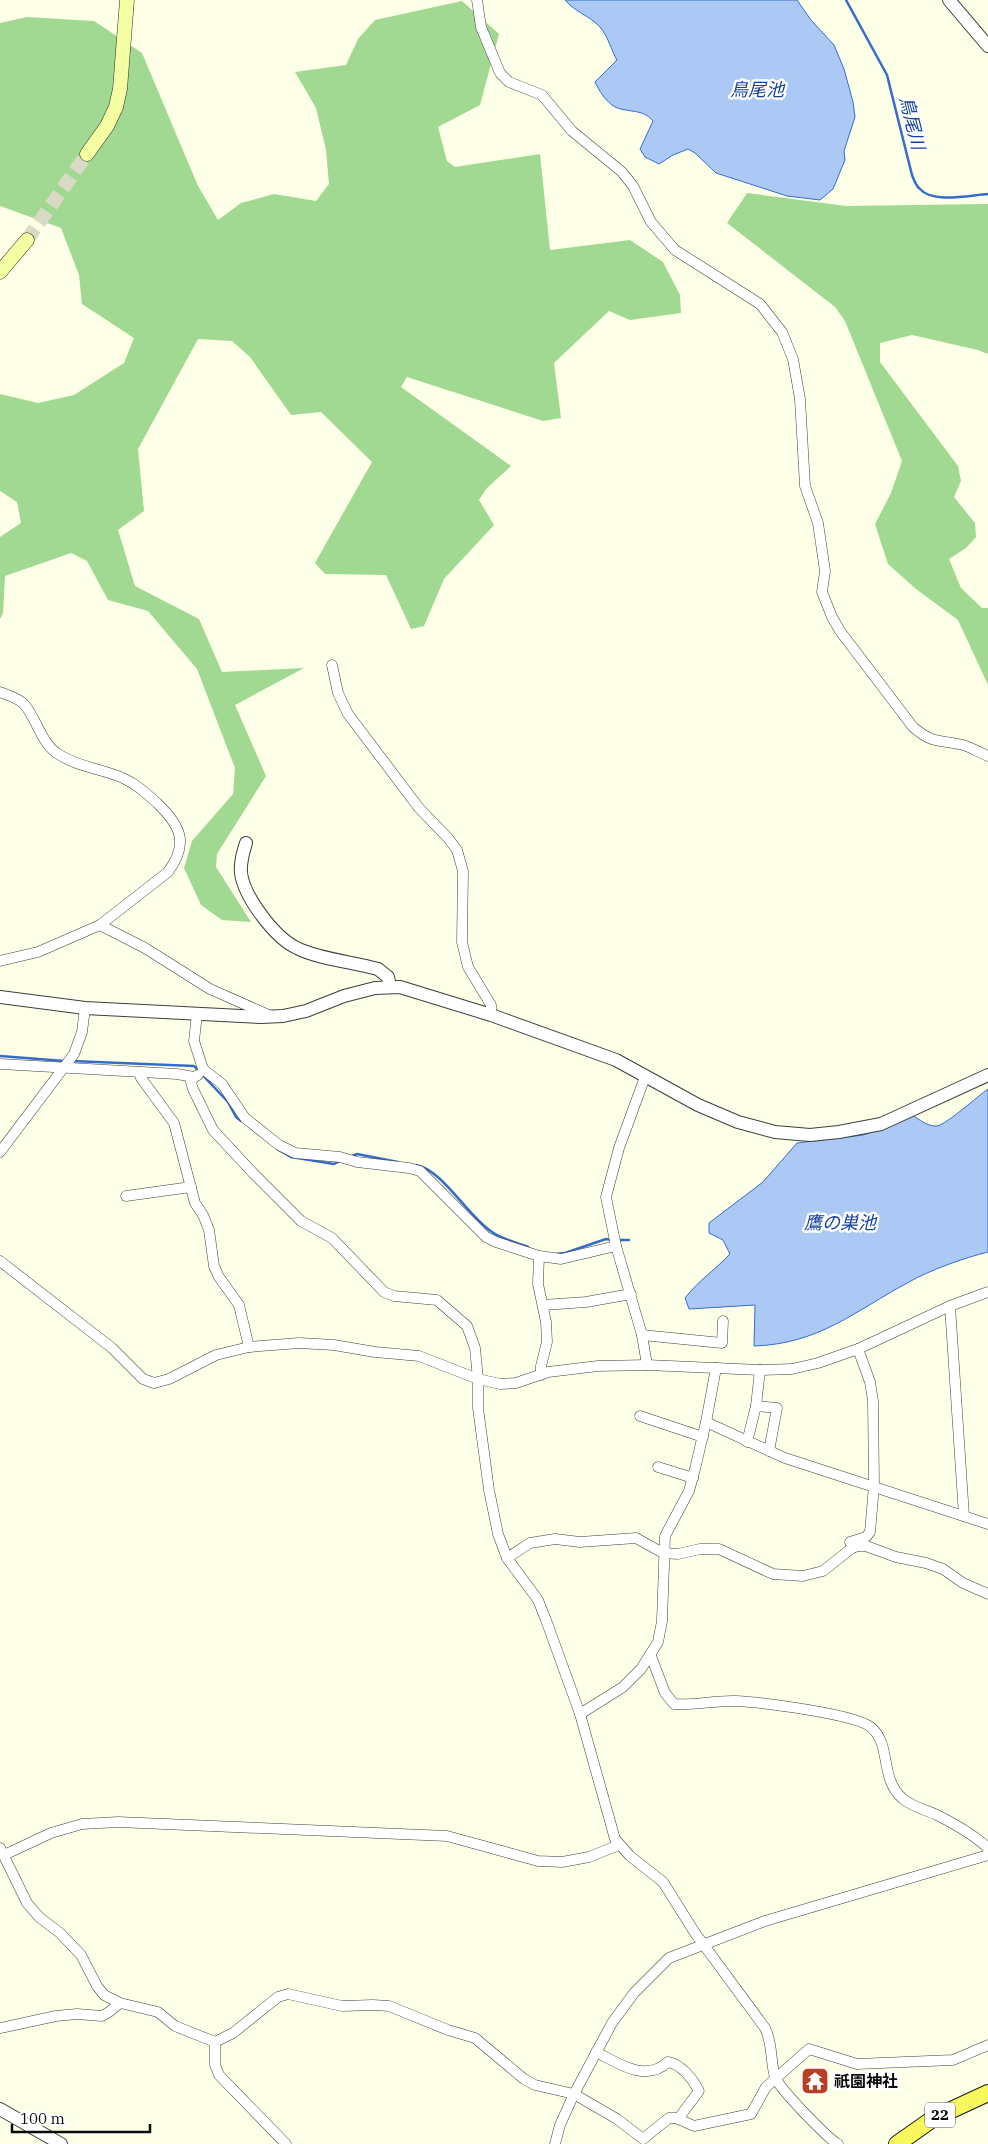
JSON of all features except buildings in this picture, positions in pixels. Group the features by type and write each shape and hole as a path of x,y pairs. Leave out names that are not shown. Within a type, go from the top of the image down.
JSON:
{"main road":[{"path":"87,154 107,126 116,107 120,89 127,0"},
{"path":"0,272 27,240"},
{"name":"22","path":"897,2144 934,2118 988,2093"}],"street":[{"path":"477,0 481,27 500,74 508,82 542,95 572,131 622,172 632,186 651,222 675,250 760,304 782,332 793,359 800,399 805,486 818,523 825,571 822,592 832,617 840,631 912,727 925,738 943,743 964,745 988,756"},
{"path":"949,0 988,46"},
{"path":"332,665 338,693 348,714 419,808 457,850 463,871 462,942 468,967 491,1004 491,1015"},
{"path":"0,692 23,703 48,745 58,754 81,765 106,772 136,785 170,815 179,830 180,851 168,872 100,925 38,952 0,960"},
{"path":"246,843 241,860 243,881 256,905 280,937 303,951 383,971 388,977 390,987"},
{"path":"100,925 145,948 210,989 274,1017"},
{"path":"0,997 85,1008 274,1017 306,1011 344,996 375,988 400,986 491,1015 607,1056 698,1106 738,1122 775,1132 810,1135 881,1124 988,1075"},
{"path":"0,1152 74,1054 80,1040 85,1008"},
{"path":"198,1014 194,1041 203,1069 222,1084 245,1118 279,1145 295,1153 346,1158 358,1162 420,1171 486,1236 539,1256 561,1259 616,1246"},
{"path":"0,1064 178,1074 194,1077 201,1074 203,1069"},
{"path":"139,1072 141,1078 172,1119 178,1132 190,1187 208,1230 216,1272 239,1305 249,1348"},
{"path":"194,1077 191,1082 193,1089 213,1130 301,1221 332,1238 384,1292 394,1296 437,1300 467,1326 474,1348 478,1379 478,1408 489,1490 498,1534 507,1558 538,1600 580,1714 615,1838 630,1856 663,1882 702,1944 764,2028 771,2042 776,2079 825,2134 838,2144"},
{"path":"645,1077 613,1166 606,1197 616,1246 642,1335 647,1365"},
{"path":"126,1196 190,1187"},
{"path":"539,1256 538,1284 543,1305 547,1342 540,1366 541,1374"},
{"path":"0,1261 112,1348 147,1382 158,1383 216,1355 249,1348 299,1343 334,1345 375,1352 419,1356 478,1379 500,1384 516,1383 548,1372 598,1366 647,1365 760,1370 792,1369 818,1363 858,1349 950,1306 988,1292"},
{"path":"543,1305 586,1302 630,1294"},
{"path":"950,1306 957,1401 957,1437 964,1516"},
{"path":"642,1335 722,1343 723,1322"},
{"path":"841,1557 844,1546 868,1536 874,1486 873,1401 870,1382 858,1349"},
{"path":"580,1714 623,1686 642,1669 658,1642 662,1621 665,1536 689,1490 693,1478 716,1368"},
{"path":"748,1442 756,1406 760,1370"},
{"path":"756,1406 777,1408 769,1451"},
{"path":"640,1416 703,1437"},
{"path":"706,1422 769,1451 988,1524"},
{"path":"658,1467 693,1478"},
{"path":"507,1558 530,1543 555,1539 580,1542 636,1538 663,1553 672,1554 700,1549 719,1549 773,1574 785,1576 819,1573 855,1547 866,1546 896,1557 943,1569 963,1583 988,1594"},
{"path":"651,1656 665,1693 674,1704 735,1701 841,1716 865,1723 872,1727 881,1741 886,1771 897,1793 911,1804 953,1823 988,1848"},
{"path":"619,1845 589,1857 562,1862 538,1861 447,1836 118,1822 82,1824 2,1851 27,1903 39,1917 60,1932 81,1955 97,1986 104,1995 120,2003 158,2012 175,2026 215,2042 233,2033 278,1997 288,1994 342,2006 388,2006 448,2030 475,2038 524,2079 536,2085 574,2094 617,2118 643,2139 665,2120 673,2118 698,2126 751,2114 762,2092 806,2051 812,2049 837,2059 857,2064 953,2060 988,2045"},
{"path":"555,2144 560,2125 574,2094 612,2023 634,1993 669,1958 765,1921 988,1855"},
{"path":"0,2028 56,2016 77,2014 102,2016 120,2003"},
{"path":"215,2042 216,2065 219,2075 286,2144"},
{"path":"596,2052 635,2071 656,2070 668,2062 675,2064 699,2091 678,2119"},
{"path":"0,2110 61,2144"}],"green space":[{"path":"462,1 499,34 480,105 438,127 447,161 455,167 540,154 550,250 630,240 663,262 680,295 681,313 630,320 609,311 554,363 561,418 543,421 407,377 401,387 511,466 487,488 479,500 494,525 444,579 424,626 411,629 386,575 325,574 315,563 372,462 321,412 291,415 250,357 232,341 198,339 138,449 144,511 118,530 135,586 199,619 222,672 304,668 235,705 266,776 217,854 216,867 251,922 222,920 201,905 184,868 192,841 233,794 235,768 197,669 148,611 108,600 87,561 71,553 5,576 3,613 0,619 0,537 21,523 17,502 0,491 0,394 38,403 74,395 124,363 134,338 82,304 79,275 61,228 0,206 0,23 27,17 94,21 142,53 198,186 218,220 241,203 274,194 316,201 329,184 326,150 316,108 295,72 346,65 358,39 375,20"},
{"path":"747,193 846,206 988,204 988,354 912,335 880,343 880,362 958,466 961,481 954,497 975,523 976,537 966,548 949,559 961,588 982,608 988,608 988,685 958,620 916,589 888,564 875,524 891,493 902,461 845,321 835,307 727,223"}],"water":[{"name":"鳥尾池","path":"565,0 797,0 811,20 834,45 844,69 853,102 855,117 844,151 845,160 833,189 820,200 787,196 716,173 695,153 688,149 673,155 659,164 645,157 640,149 653,121 644,114 617,108 609,103 602,94 595,82 617,60 600,27"},
{"name":"鷹の巣池","path":"988,1089 988,1252 927,1273 817,1333 777,1344 754,1346 755,1305 689,1309 685,1298 730,1254 723,1240 709,1233 709,1223 763,1182 797,1143 863,1135 912,1115 927,1124 937,1126 955,1115"}],"waterway":[{"name":"鳥尾川","path":"846,0 887,75 912,175 917,186 926,194 942,197 988,194"},
{"path":"0,1056 64,1061"},
{"path":"72,1061 194,1066 228,1102 236,1117 241,1121"},
{"path":"277,1149 291,1157 334,1164 340,1161"},
{"path":"350,1157 357,1154 398,1162"},
{"path":"416,1165 426,1168 436,1175 474,1216 492,1232 528,1247"},
{"path":"555,1254 565,1253 606,1239 612,1240"},
{"path":"618,1240 629,1240"}],"tunnel":[{"path":"27,240 87,154"}],"place":[{"name":"祇園神社","path":"815,2081"}]}
